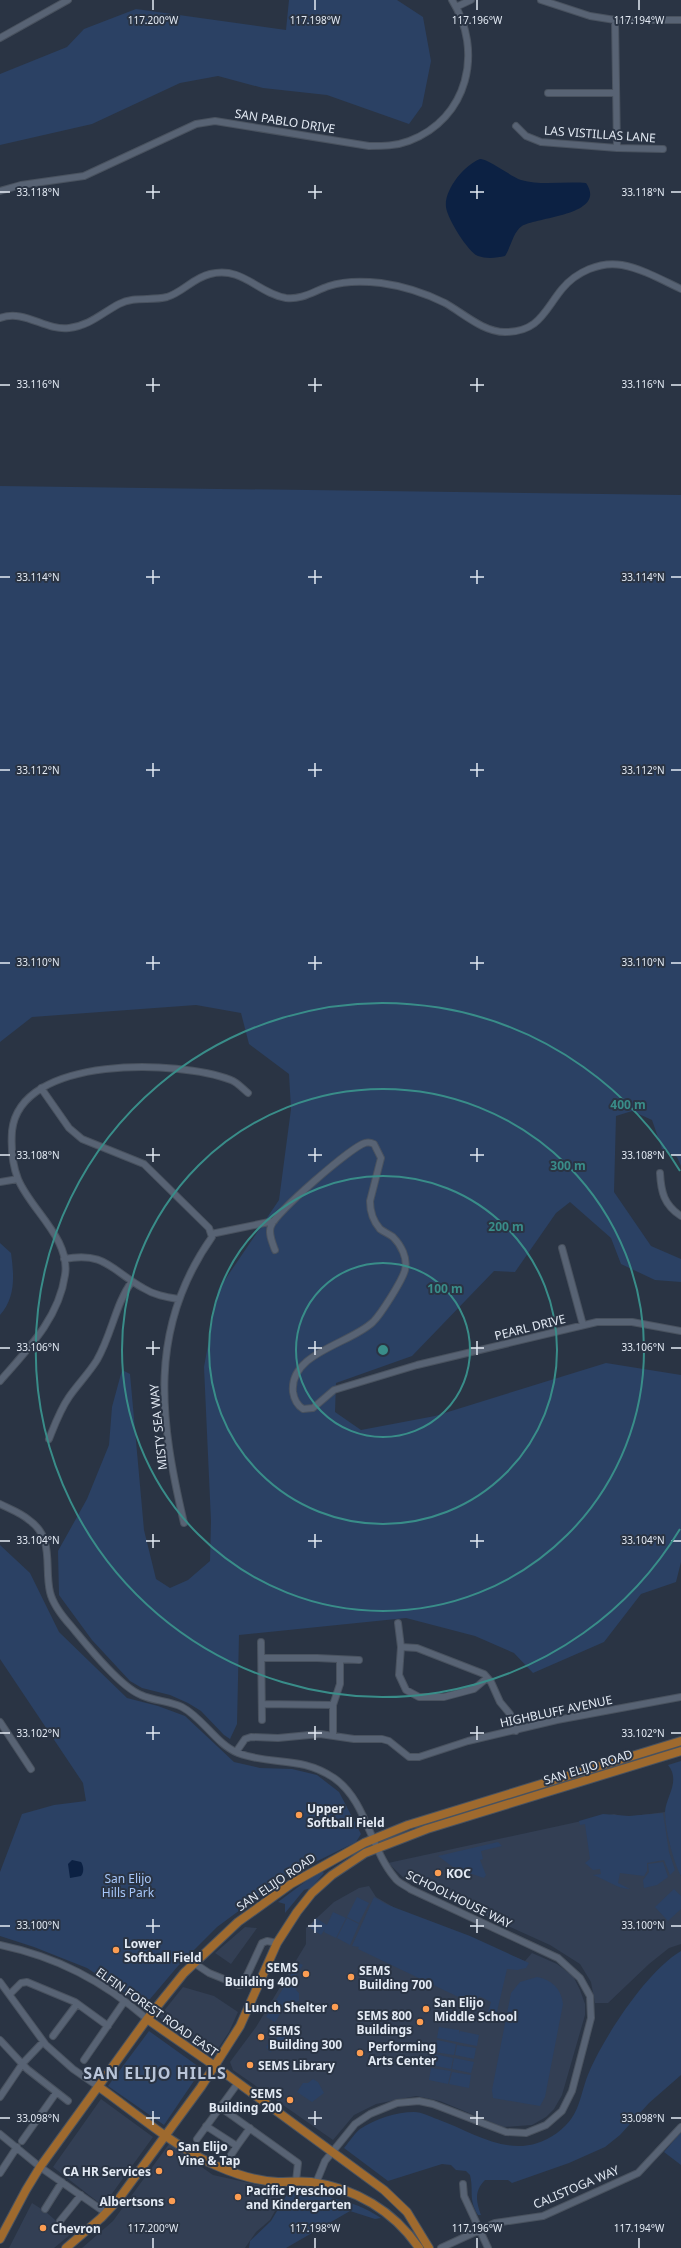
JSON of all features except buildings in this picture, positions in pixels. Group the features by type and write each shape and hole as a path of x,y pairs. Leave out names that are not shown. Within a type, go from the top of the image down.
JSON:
{"main road":[{"name":"SAN ELIJO ROAD","path":"0,2239 40,2167 147,2019 194,1963 260,1905 291,1884 335,1858 373,1839 415,1823 681,1741"},
{"name":"SAN ELIJO ROAD","path":"66,2248 106,2212 166,2135 215,2067 245,2016 277,1943 297,1912 312,1893 344,1866 377,1848 427,1829 681,1751"},
{"name":"ELFIN FOREST ROAD EAST","path":"147,2019 238,2083 394,2199 418,2226 429,2248"},
{"path":"99,2087 166,2135 218,2167 242,2175 273,2181 316,2183 343,2189 369,2201 407,2231 419,2248"}],"street":[{"path":"0,38 68,0"},
{"name":"SAN PABLO DRIVE","path":"0,191 21,185 84,176 196,124 216,121 369,146 390,146 409,141 427,132 442,120 455,104 465,81 469,48 465,25 452,0"},
{"path":"456,7 471,0"},
{"path":"541,0 590,16 615,20 681,20"},
{"path":"615,20 617,148"},
{"path":"548,93 616,93"},
{"name":"LAS VISTILLAS LANE","path":"516,126 526,136 541,142 617,148 663,149"},
{"path":"0,318 22,316 52,327 68,328 86,325 120,304 130,300 168,296 209,274 233,273 248,278 271,294 288,298 307,296 328,286 344,282 381,283 414,290 444,303 483,326 506,332 525,328 538,322 547,313 562,289 580,273 596,267 611,264 634,268 681,289"},
{"path":"0,1381 34,1342 51,1317 62,1291 66,1272 64,1259 58,1240 18,1179 12,1155 12,1130 19,1108 31,1095 60,1078 113,1069 146,1067 206,1073 233,1080 248,1093"},
{"path":"41,1088 69,1128 82,1139 144,1164 209,1228 211,1234 274,1221"},
{"name":"PEARL DRIVE","path":"274,1221 338,1160 365,1143 374,1144 381,1158 370,1201 370,1208 372,1215 381,1229 393,1237 403,1250 404,1271 372,1322 361,1331 308,1360 296,1371 293,1394 297,1404 303,1409 313,1408 334,1390 417,1365 597,1322 632,1322 681,1331"},
{"path":"660,1173 661,1189 665,1201 681,1216"},
{"path":"0,1182 18,1179"},
{"path":"274,1221 271,1225 270,1237 275,1250"},
{"name":"MISTY SEA WAY","path":"184,1523 176,1491 164,1398 164,1365 169,1330 178,1299 194,1263 212,1237 211,1234"},
{"path":"562,1248 583,1325"},
{"path":"64,1259 82,1256 99,1259 132,1281 159,1296 178,1299"},
{"path":"49,1439 58,1414 97,1360 107,1338 122,1295 132,1281"},
{"name":"SCHOOLHOUSE WAY","path":"0,1504 30,1520 44,1536 48,1555 50,1592 53,1602 66,1620 126,1686 141,1695 182,1707 236,1752 258,1760 291,1761 312,1767 334,1778 348,1792 377,1848 396,1880 558,1958 569,1966 580,1978 590,1996 591,2018 572,2092 562,2111 546,2125 526,2133 506,2132 433,2104 410,2102 397,2103 362,2118 347,2132 320,2169 316,2183"},
{"path":"398,1623 401,1647 399,1675 406,1690 419,1697 444,1697 474,1689 487,1678"},
{"path":"261,1642 262,1720"},
{"path":"401,1647 418,1648 484,1674 500,1702 510,1714 516,1731"},
{"path":"262,1658 358,1660"},
{"path":"333,1735 333,1705 340,1684 340,1660"},
{"name":"HIGHBLUFF AVENUE","path":"236,1752 246,1739 252,1737 278,1738 306,1735 333,1735 354,1739 382,1739 389,1741 409,1757 419,1757 468,1740 516,1731 557,1720 681,1697"},
{"path":"262,1704 333,1705"},
{"path":"0,1722 31,1769"},
{"path":"194,1963 209,1973 239,1985 243,1984 262,1943 267,1941 277,1943"},
{"name":"ELFIN FOREST ROAD EAST","path":"0,1945 58,1961 97,1982 147,2019"},
{"path":"0,1982 43,2042 73,2069 99,2087"},
{"path":"10,1994 21,1983 27,1982 77,2004 108,2026"},
{"path":"84,2060 124,2002"},
{"path":"53,2036 77,2004"},
{"path":"0,2040 27,2069 68,2101"},
{"path":"0,2097 23,2063 43,2042"},
{"path":"197,2139 238,2083"},
{"path":"22,2141 56,2093"},
{"path":"220,2107 298,2162 296,2181"},
{"path":"206,2126 237,2146"},
{"name":"CALISTOGA WAY","path":"441,2248 495,2223 543,2216 638,2173 681,2127"},
{"path":"228,2158 250,2128"},
{"path":"0,2134 40,2167 106,2212"},
{"path":"0,2173 17,2147"},
{"path":"45,2209 62,2182"},
{"path":"463,2184 464,2196 488,2248"},
{"path":"60,2221 81,2195"}],"shaded area":[{"path":"480,159 488,161 521,180 529,182 586,183 590,194 587,202 579,208 568,213 522,226 516,232 505,256 484,258 474,253 464,242 450,219 446,207 448,193 456,179 474,162"},
{"path":"665,1812 670,1844 681,1876 681,1944 669,1948 649,1964 608,2003 595,2003 591,1982 580,1964 550,1945 405,1879 388,1863 614,1814 626,1817"},
{"path":"72,1860 81,1862 83,1866 83,1873 81,1876 70,1878 68,1864"},
{"name":"San Elijo Middle School","path":"369,1886 376,1897 400,1911 525,1961 532,1953 557,1964 573,1976 585,2004 585,2015 562,2095 554,2109 546,2117 532,2125 503,2127 440,2101 416,2096 376,2104 354,2115 333,2140 233,2070 230,2062 256,2027 306,1944 306,1928 334,1902 359,1888"},
{"path":"245,1927 257,1928 231,1964 215,1953"},
{"path":"183,1987 214,1996 238,2012 229,2032 213,2056 159,2017"},
{"path":"101,2099 153,2137 103,2206 53,2167"},
{"path":"169,2144 213,2175 286,2191 270,2220 256,2232 245,2248 82,2248 113,2221"},
{"path":"32,2203 46,2212 71,2234 54,2248 9,2248"}],"green space":[{"path":"289,0 397,0 423,17 431,61 422,106 409,124 327,95 263,88 218,76 180,83 92,124 0,145 0,74 67,47 84,29 136,9 286,30"},
{"path":"0,486 681,495 681,1166 677,1157 662,1149 652,1120 632,1111 616,1116 614,1192 651,1246 681,1259 681,1282 655,1280 621,1264 611,1238 570,1202 556,1213 515,1272 494,1271 412,1356 336,1383 335,1412 361,1430 435,1416 606,1363 681,1375 681,1562 676,1582 641,1594 604,1642 533,1673 514,1653 475,1636 406,1618 239,1635 237,1724 230,1739 224,1735 201,1711 188,1703 170,1695 142,1688 130,1681 92,1640 59,1595 58,1551 87,1499 109,1445 112,1407 122,1370 130,1374 144,1530 156,1579 170,1588 188,1580 210,1561 211,1521 204,1367 218,1290 279,1200 291,1109 289,1074 249,1044 241,1013 196,1005 32,1017 0,1042"},
{"path":"0,1243 11,1253 13,1286 9,1301 0,1315"},
{"name":"San Elijo Hills Park","path":"0,1545 30,1573 59,1632 127,1698 158,1706 185,1716 234,1762 260,1768 292,1769 317,1775 339,1792 361,1834 356,1842 285,1877 217,1927 178,1966 150,1999 140,2003 87,1968 34,1947 0,1936 0,1872 22,1814 54,1805 86,1801 83,1783 0,1659"},
{"path":"681,1761 681,1876 670,1845 666,1827 665,1812 673,1783 672,1771 668,1765"},
{"path":"663,1813 669,1852 675,1870 670,1875 664,1860 647,1863 647,1871 644,1876 620,1873 618,1883 630,1889 616,1886 593,1875 601,1874 600,1869 593,1870 585,1863 590,1859 585,1824 580,1825 579,1821 603,1814 629,1816"},
{"path":"498,1842 502,1846 481,1851 483,1859 480,1860 486,1875 484,1878 466,1872 461,1873 438,1856"},
{"path":"663,1862 668,1877 657,1885 644,1888 643,1880 649,1872 648,1864"},
{"path":"321,1870 324,1873 311,1888 304,1890 285,1913 285,1904 278,1902"},
{"path":"674,1889 681,1896 681,1909 668,1921 655,1907"},
{"path":"357,1897 369,1903 359,1923 347,1917"},
{"path":"374,1897 388,1905 470,1936 529,1963 526,1968 517,1970 507,1969 496,2016 488,2012 491,2002 479,1996 476,2004 473,2004 358,1949 359,1947 352,1946"},
{"path":"333,1912 346,1918 336,1938 324,1932 325,1929 321,1935 310,1928 316,1918 327,1925"},
{"path":"347,1918 359,1924 350,1945 337,1938"},
{"path":"681,1951 681,2075 649,2103 620,2135 605,2147 569,2163 512,2183 508,2180 485,2180 479,2188 477,2197 481,2215 478,2215 473,2204 470,2175 466,2171 456,2170 451,2165 442,2164 388,2181 344,2148 358,2131 366,2125 379,2119 407,2112 417,2112 482,2138 511,2146 526,2146 541,2142 557,2133 565,2126 576,2111 586,2079 597,2055 629,2004 655,1973 668,1960"},
{"path":"298,1963 303,1965 292,1982 297,1986 296,1990 299,1993 299,2001 286,2005 275,2022 266,2017"},
{"path":"537,1977 547,1980 558,1989 563,2004 545,2097 540,2106 493,2098 492,2090 511,1993 520,1982"},
{"path":"439,2027 459,2030 459,2034 460,2031 479,2035 477,2046 437,2038"},
{"path":"149,2031 202,2069 164,2125 108,2086"},
{"path":"284,2034 289,2039 285,2044 270,2052 266,2047 269,2042"},
{"path":"437,2040 456,2044 454,2055 434,2052"},
{"path":"457,2045 476,2048 474,2059 455,2055"},
{"path":"434,2054 453,2058 451,2069 431,2065"},
{"path":"454,2058 474,2062 471,2073 452,2069"},
{"path":"431,2068 451,2071 448,2084 429,2080"},
{"path":"452,2072 471,2075 469,2088 449,2084"},
{"path":"313,2079 318,2082 324,2093 312,2102 297,2092 303,2083 308,2083"},
{"path":"681,2132 681,2165 664,2152"},
{"path":"289,2191 325,2196 348,2202 370,2211 381,2218 375,2219 350,2211 286,2248 249,2248 250,2241 271,2221"}],"place":[{"name":"Upper Softball Field","path":"299,1815"},
{"name":"KOC","path":"438,1873"},
{"name":"Lower Softball Field","path":"116,1950"},
{"name":"SEMS Building 400","path":"306,1974"},
{"name":"SEMS Building 700","path":"351,1977"},
{"name":"Lunch Shelter","path":"335,2007"},
{"name":"San Elijo Middle School","path":"426,2009"},
{"name":"SEMS 800 Buildings","path":"420,2022"},
{"name":"SEMS Building 300","path":"261,2037"},
{"name":"Performing Arts Center","path":"360,2053"},
{"name":"SEMS Library","path":"250,2065"},
{"name":"SEMS Building 200","path":"290,2100"},
{"name":"San Elijo Vine & Tap","path":"170,2153"},
{"name":"CA HR Services","path":"159,2171"},
{"name":"Pacific Preschool and Kindergarten","path":"238,2197"},
{"name":"Albertsons","path":"172,2201"},
{"name":"Chevron","path":"43,2228"}],"district":[{"name":"SAN ELIJO HILLS","path":"155,2073"}]}
